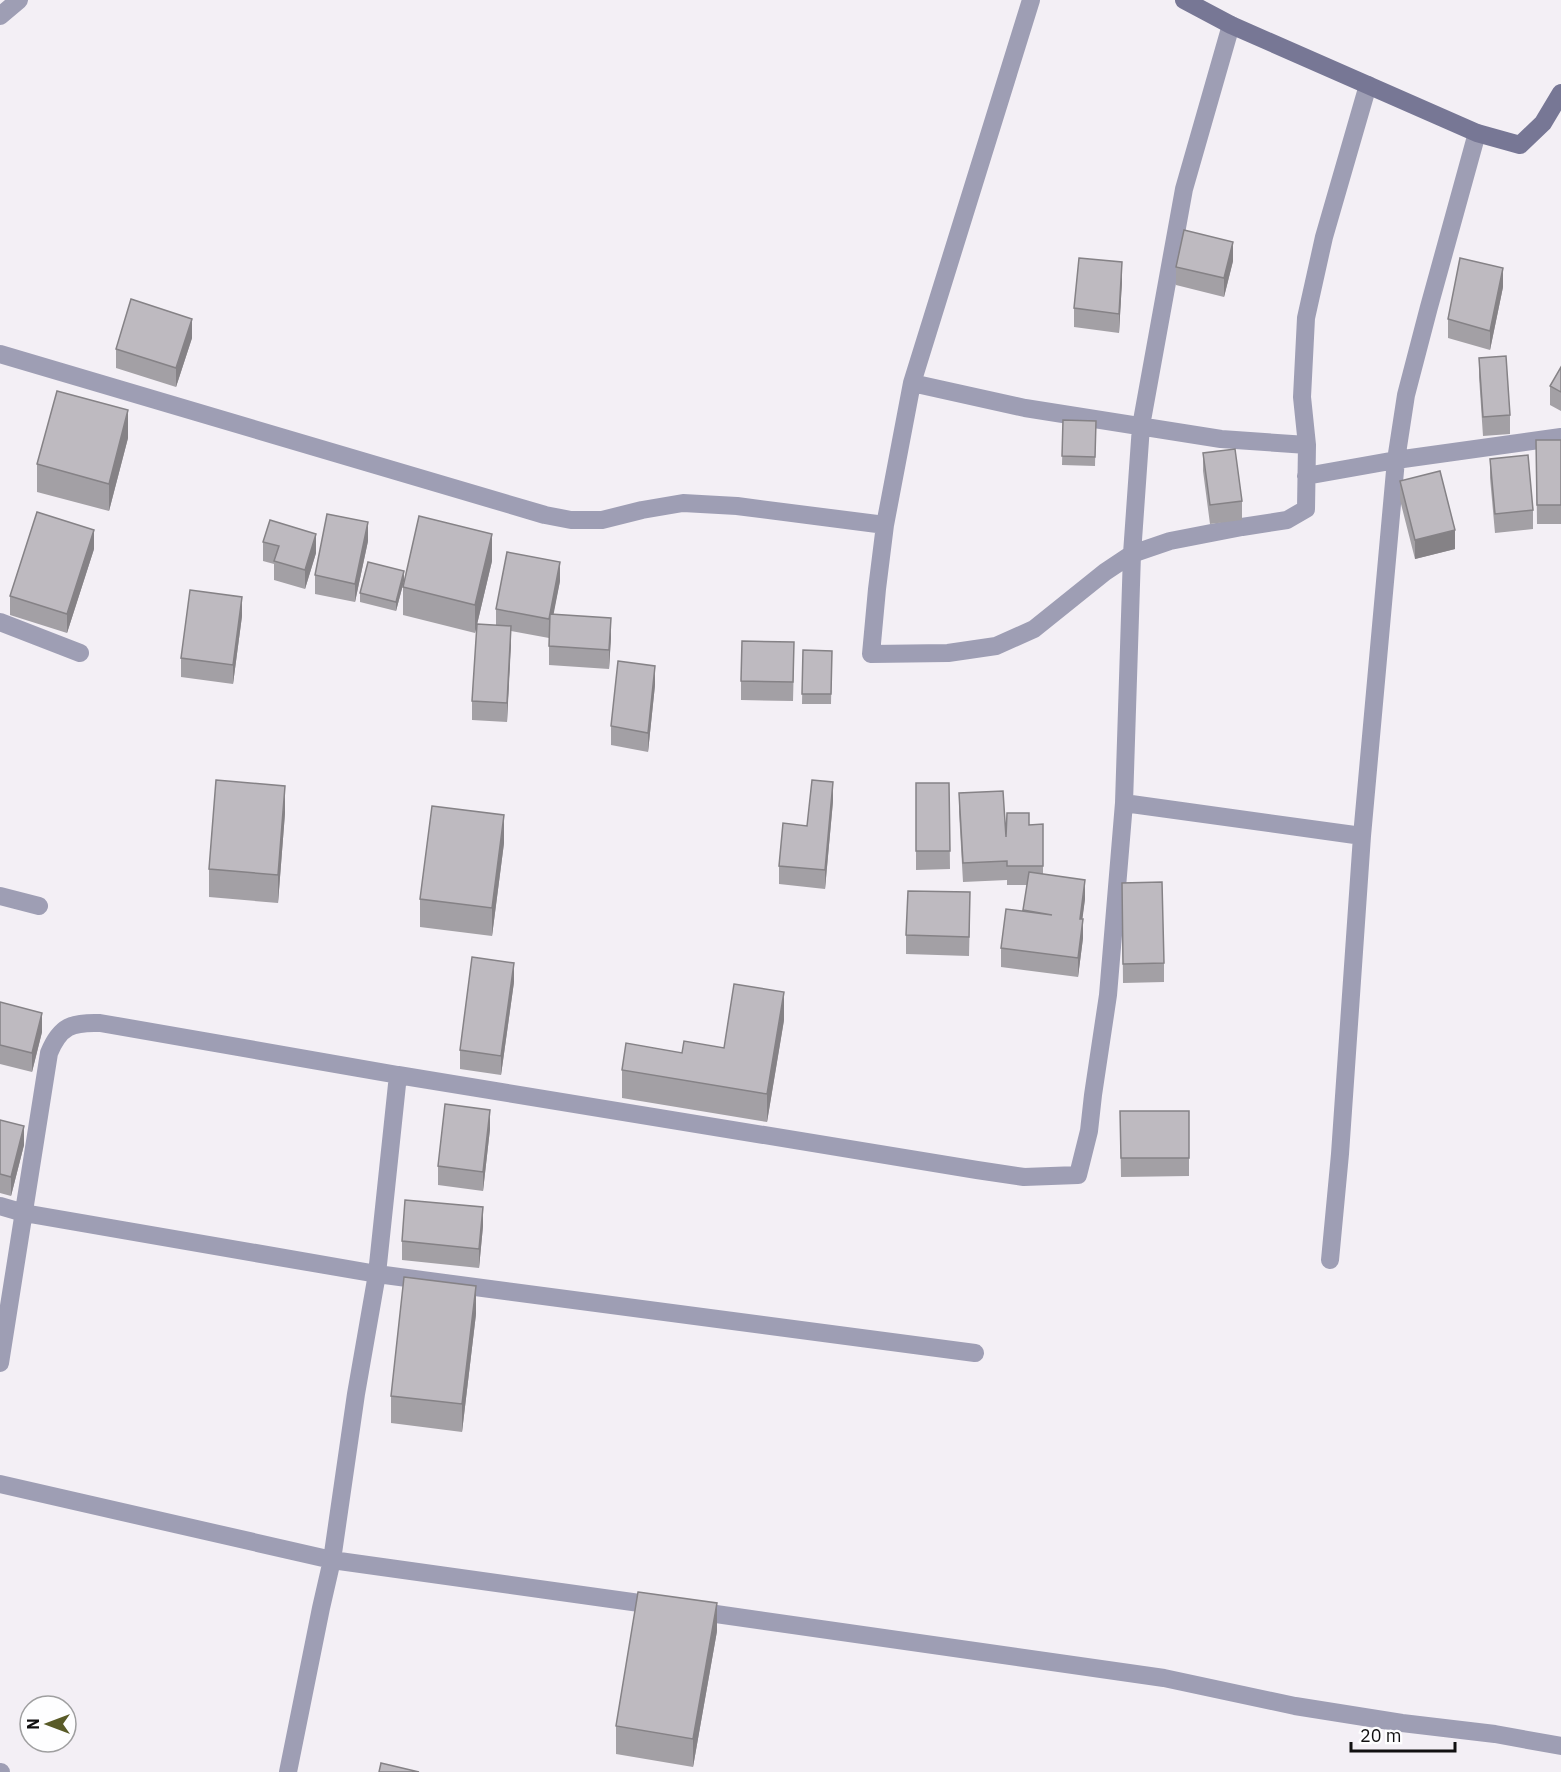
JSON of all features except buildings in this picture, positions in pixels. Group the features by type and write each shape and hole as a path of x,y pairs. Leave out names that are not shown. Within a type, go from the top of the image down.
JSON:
{"street":[{"path":"0,16 19,0"},
{"path":"1032,0 912,383 885,525 871,654 948,653 996,646 1034,629 1132,554 1170,541 1287,520 1306,509 1307,445 1302,397 1306,318 1324,237 1368,85"},
{"path":"1184,0 1231,25 1477,133 1520,145 1543,123 1561,93"},
{"path":"0,1363 49,1053 54,1040 63,1029 81,1023 100,1023 398,1075 977,1170 1024,1177 1078,1175 1089,1131 1108,996 1125,803 1132,554 1141,426 1184,189 1231,25"},
{"path":"1330,1260 1340,1154 1362,836 1396,460 1406,395 1477,133"},
{"path":"0,354 545,515 571,520 602,520 683,503 737,506 885,525"},
{"path":"912,383 1025,408 1221,439 1307,445"},
{"path":"1306,476 1396,460 1561,437"},
{"path":"0,622 81,653"},
{"path":"1125,803 1362,836"},
{"path":"0,896 39,906"},
{"path":"288,1772 332,1560 356,1394 377,1274 398,1075"},
{"path":"0,1206 24,1213 377,1274 975,1353"},
{"path":"0,1484 332,1560 1164,1678 1295,1706 1402,1723 1496,1734 1561,1746"}]}
